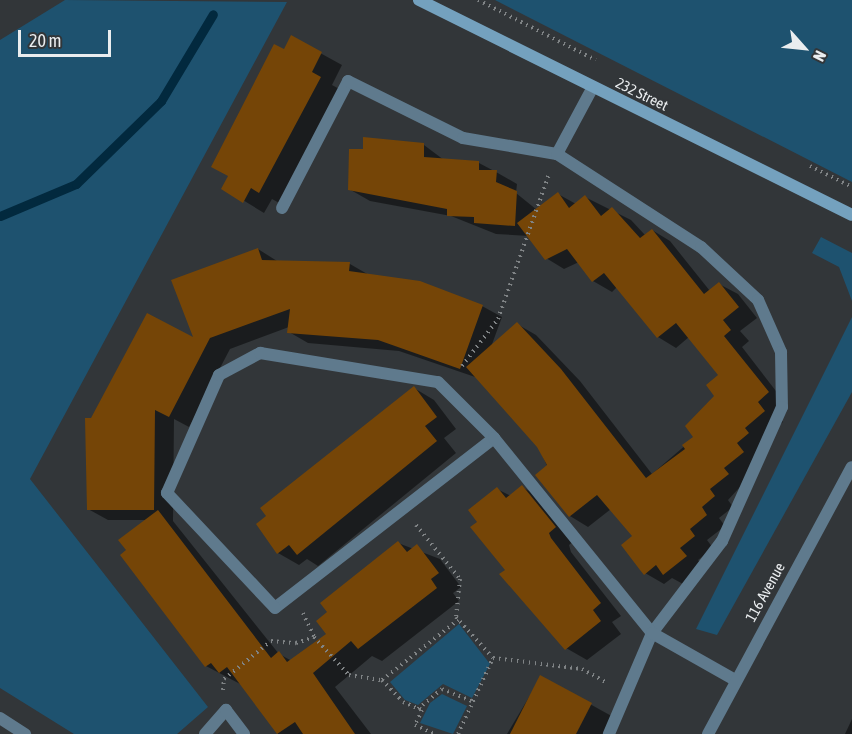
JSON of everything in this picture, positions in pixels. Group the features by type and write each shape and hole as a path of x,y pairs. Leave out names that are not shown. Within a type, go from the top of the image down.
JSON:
{"main road":[{"name":"232 Street","path":"419,0 852,215"}],"street":[{"path":"282,208 348,81 463,138 557,154 701,247 758,300 781,352 782,407 722,541 652,633 609,734"},
{"path":"557,154 593,87"},
{"path":"494,438 275,608 167,493 219,375 260,353 438,382 494,438 652,633 735,680"},
{"name":"116 Avenue","path":"708,734 735,680 852,467"},
{"path":"205,734 226,710 244,734"},
{"path":"0,718 25,734"}],"path":[{"path":"478,0 608,67"},
{"path":"800,162 852,187"},
{"path":"462,366 498,319 549,173"},
{"path":"411,518 460,579 459,620 493,658 582,669 607,683"},
{"path":"302,610 314,637 349,675 382,680 403,702 418,709"},
{"path":"382,680 459,620"},
{"path":"223,693 224,679 271,641 296,644 314,637"},
{"path":"459,734 493,658"},
{"path":"434,734 415,725 418,709 442,689 475,702"}],"shaded area":[{"path":"65,0 287,2 30,479 208,707 177,734 74,734 0,688 0,40"},
{"path":"495,0 852,0 852,182"},
{"path":"821,237 852,253 852,301 839,267 812,253"},
{"path":"852,317 852,392 717,635 696,629"},
{"path":"459,624 490,664 472,698 443,684 418,705 405,700 390,682"},
{"path":"442,694 467,706 453,734 420,723 430,703"}],"building":[{"path":"291,35 322,52 312,72 321,77 259,193 251,188 243,203 221,189 228,176 211,167 274,44 284,49"},
{"path":"363,137 424,143 424,157 479,161 479,170 497,170 496,182 517,191 515,226 474,223 474,217 447,216 447,209 348,190 349,149 363,149"},
{"path":"558,192 569,208 585,195 601,216 612,207 640,238 652,229 704,294 719,282 739,307 723,320 731,330 724,336 769,392 758,402 765,411 745,428 749,433 737,443 744,452 724,468 729,474 710,489 715,496 702,507 707,515 690,529 695,536 680,548 687,556 663,575 656,565 644,575 621,545 632,536 597,495 569,517 535,475 547,465 537,447 466,367 517,322 561,369 646,478 685,449 682,445 693,437 685,426 714,396 706,385 718,375 676,323 657,338 604,273 592,282 567,249 545,260 517,223"},
{"path":"258,248 262,260 350,262 349,271 420,281 483,305 460,369 378,340 287,333 290,309 210,338 169,417 155,410 154,510 87,510 85,418 91,418 147,313 193,337 171,280"},
{"path":"414,386 437,417 425,426 437,441 297,555 289,545 277,554 256,524 266,516 260,508"},
{"path":"522,485 556,527 549,533 551,538 601,603 593,610 601,621 565,650 499,574 505,570 470,527 477,522 468,510 497,487 506,498"},
{"path":"158,510 271,658 279,651 287,662 326,634 316,621 327,612 320,603 398,541 407,552 417,544 439,573 431,579 437,588 358,649 351,641 313,673 355,734 303,734 295,722 277,734 227,667 219,673 211,663 205,667 120,555 126,550 118,540"},
{"path":"540,675 592,703 576,734 510,734"}],"waterway":[{"path":"0,216 76,184 161,101 213,14"}]}
